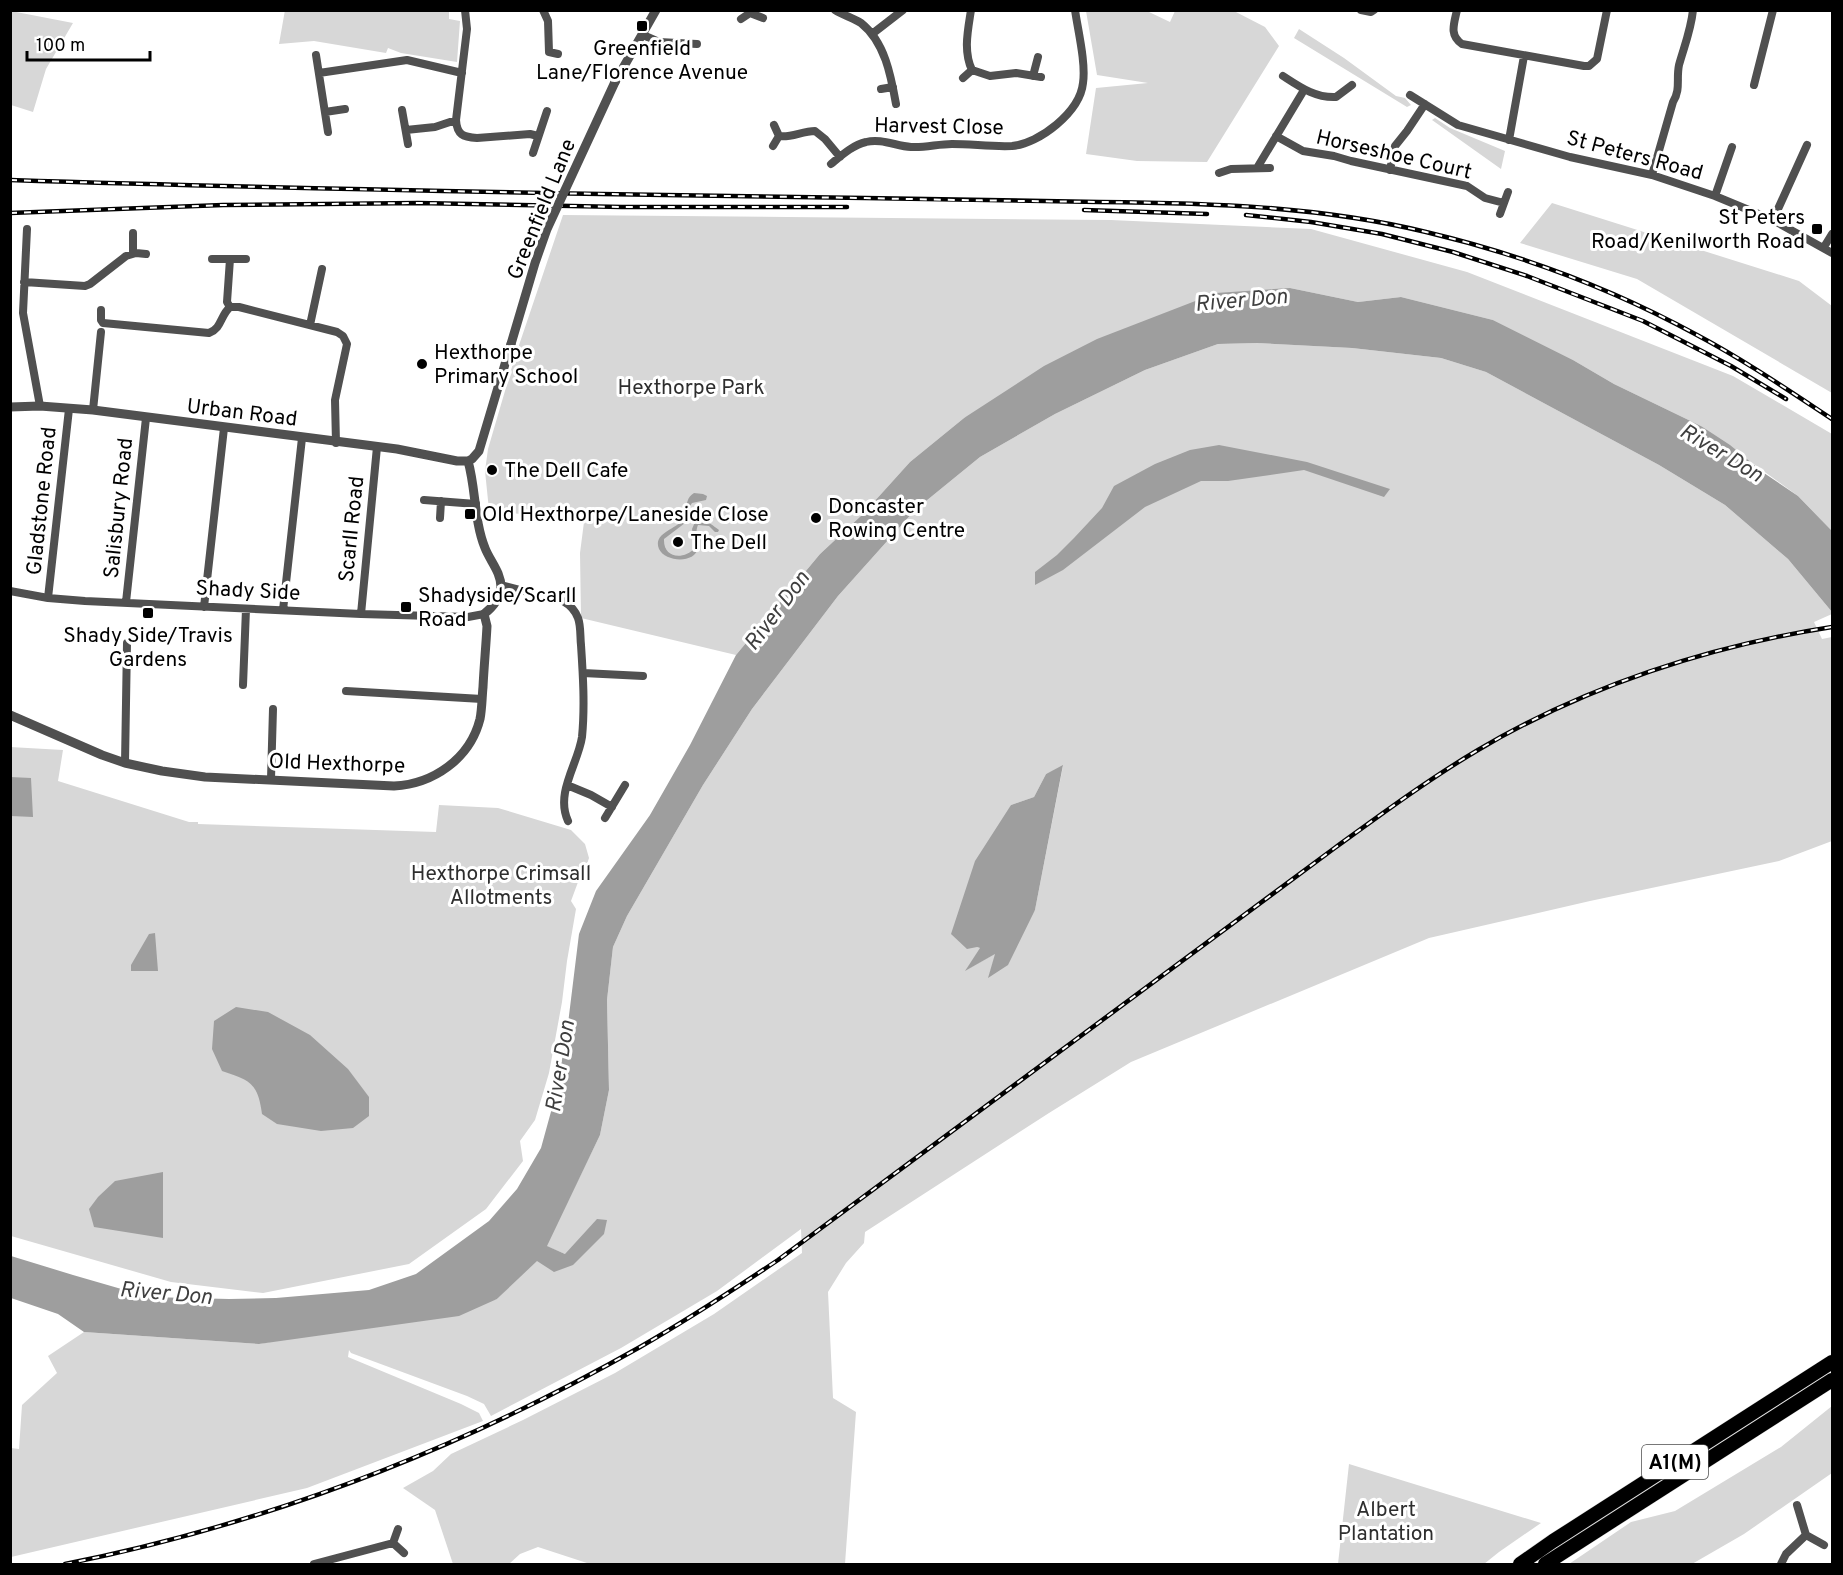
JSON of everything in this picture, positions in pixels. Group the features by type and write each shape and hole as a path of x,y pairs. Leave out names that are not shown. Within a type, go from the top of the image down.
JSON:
{"highway":[{"name":"A1(M)","path":"1520,1564 1572,1528 1833,1362"},
{"name":"A1(M)","path":"1545,1564 1833,1380"}],"street":[{"path":"465,10 467,28 456,120 457,129 461,134 469,137 530,134 538,136"},
{"path":"543,10 548,21 549,52 558,54"},
{"name":"Greenfield Lane","path":"468,461 479,451 547,229 615,82 656,10"},
{"path":"835,10 861,23 872,34 883,52 891,75 896,104"},
{"path":"872,34 903,10"},
{"path":"971,10 966,36 972,70"},
{"name":"Harvest Close","path":"831,164 853,147 868,141 922,147 951,144 1012,146 1034,138 1071,112 1082,90 1083,69 1075,10"},
{"path":"1361,10 1371,12 1374,10"},
{"path":"1457,10 1452,32 1457,41 1462,44 1589,66 1597,59 1607,10"},
{"path":"1652,175 1673,102 1678,94 1679,68 1688,42 1694,10"},
{"path":"1754,85 1773,10"},
{"path":"741,19 750,12 762,18"},
{"path":"643,35 660,42 697,44"},
{"path":"316,55 328,132"},
{"path":"1509,140 1524,56"},
{"path":"972,70 990,76 1016,73 1037,76 1038,57"},
{"path":"319,73 408,60 462,73"},
{"path":"963,78 972,70"},
{"name":"Horseshoe Court","path":"1283,76 1304,90 1325,97 1336,97 1352,85"},
{"path":"881,89 893,87"},
{"name":"Horseshoe Court","path":"1257,168 1304,90"},
{"name":"St Peters Road","path":"1410,95 1458,125 1570,157 1652,175 1715,196 1773,220 1833,253"},
{"path":"1390,170 1395,146 1425,104"},
{"path":"325,112 345,109"},
{"path":"402,110 408,144"},
{"path":"533,153 547,111"},
{"path":"406,130 435,127 456,120"},
{"path":"774,125 779,136"},
{"path":"779,136 785,137 814,131 825,139 840,157"},
{"path":"773,146 779,136"},
{"name":"Horseshoe Court","path":"1276,136 1303,151 1467,186 1485,198 1504,202"},
{"path":"1773,220 1807,145"},
{"path":"1715,196 1732,147"},
{"path":"1220,173 1231,169 1270,168"},
{"path":"1500,214 1508,192"},
{"path":"27,229 22,313 40,406"},
{"path":"133,233 133,254"},
{"path":"1824,247 1833,234"},
{"path":"24,282 85,286 126,256 146,254"},
{"path":"212,259 246,260"},
{"path":"230,259 227,302 230,307"},
{"path":"310,325 322,269"},
{"path":"101,310 103,323 209,333 218,328 223,315 230,307 239,307 337,332 346,340 346,344 335,400 336,443"},
{"path":"93,410 101,332"},
{"name":"Urban Road","path":"10,406 93,410 468,461"},
{"name":"Gladstone Road","path":"48,598 69,409"},
{"name":"Salisbury Road","path":"126,602 146,418"},
{"path":"204,607 224,428"},
{"path":"283,610 302,438"},
{"name":"Scarll Road","path":"361,614 378,447"},
{"path":"468,461 484,547 498,572 501,585 494,605 484,614"},
{"path":"424,500 476,504"},
{"path":"440,518 441,501"},
{"path":"501,585 563,601 570,606 578,619 583,673 582,738 567,785 563,809 568,821"},
{"name":"Shady Side","path":"10,591 48,598 204,607 468,617 484,614"},
{"path":"243,685 246,609"},
{"name":"Old Hexthorpe","path":"10,715 125,763 188,775 408,786 439,774 462,754 470,743 480,719 487,626 484,614"},
{"path":"125,763 127,643"},
{"path":"583,673 643,676"},
{"path":"346,691 482,699"},
{"path":"271,779 273,709"},
{"path":"567,785 612,807"},
{"path":"605,818 625,785"},
{"path":"1797,1505 1806,1535 1824,1545"},
{"path":"393,1544 398,1529"},
{"path":"1781,1564 1786,1554 1806,1535"},
{"path":"393,1544 404,1553"},
{"path":"314,1564 393,1544"}],"green space":[{"path":"285,10 449,11 449,19 460,21 457,62 401,53 388,48 386,53 314,41 279,44"},
{"path":"11,11 73,23 46,69 33,112 11,105"},
{"path":"1086,11 1149,11 1170,22 1175,11 1234,11 1265,27 1279,46 1207,162 1137,161 1086,154 1096,88 1148,83 1097,75"},
{"path":"1299,29 1396,96 1405,98 1411,105 1407,107 1294,38"},
{"path":"1435,118 1450,128 1505,151 1501,169 1432,120"},
{"path":"1552,203 1799,281 1832,306 1832,393 1637,279 1520,243"},
{"name":"Hexthorpe Park","path":"563,215 1111,220 1311,229 1467,272 1733,376 1832,434 1832,531 1798,496 1701,426 1614,384 1573,360 1493,320 1401,297 1358,302 1290,288 964,418 910,462 863,514 820,554 736,655 581,618 580,553 584,522 489,510 485,471 488,449 514,360"},
{"path":"1257,343 1352,348 1441,358 1486,372 1659,465 1725,505 1788,559 1832,612 1814,622 1822,639 1832,637 1832,841 1779,861 1429,938 1131,1062 865,1232 864,1243 846,1263 828,1292 833,1398 856,1412 845,1564 590,1564 538,1547 520,1554 509,1564 453,1564 435,1510 403,1488 433,1471 451,1454 615,1373 714,1314 802,1253 801,1229 717,1291 621,1348 491,1416 484,1404 467,1396 351,1353 349,1350 348,1357 461,1404 479,1413 483,1421 307,1488 11,1557 11,1448 19,1449 22,1405 57,1373 48,1356 84,1332 259,1344 497,1299 537,1260 565,1254 546,1246 600,1135 609,1090 607,1000 613,947 627,916 703,785 752,709 838,596 915,510 980,457 1055,414 1145,370 1218,344","holes":["1063,766 1035,910 989,976 996,953 966,970 981,948 977,947 1011,805 1034,797 1046,774"]},
{"name":"Hexthorpe Crimsall Allotments","path":"10,747 63,750 58,781 189,822 198,822 198,824 436,832 439,805 498,808 571,830 585,844 589,858 571,901 576,909 549,1073 535,1120 520,1141 523,1161 486,1209 409,1264 263,1293 171,1282 11,1236"},
{"path":"1832,1406 1832,1473 1744,1534 1692,1564 1569,1564 1631,1522 1675,1511 1781,1447"},
{"name":"Albert Plantation","path":"1349,1464 1541,1523 1484,1564 1338,1564"}],"water":[{"name":"River Don","path":"1290,288 1358,302 1401,297 1493,320 1573,360 1614,384 1701,426 1798,496 1832,531 1832,612 1788,559 1725,505 1659,465 1486,372 1441,358 1352,348 1257,343 1218,344 1145,370 1055,414 980,457 915,510 838,596 752,709 703,785 627,916 613,947 607,1000 609,1090 600,1135 547,1246 565,1254 597,1219 607,1220 604,1234 573,1265 554,1272 537,1261 497,1299 459,1316 259,1344 84,1332 58,1314 11,1298 11,1256 149,1297 276,1298 369,1290 416,1274 489,1221 517,1189 541,1148 566,1040 579,934 596,891 650,815 690,745 736,655 820,554 863,514 910,462 964,418 1044,366 1097,339 1216,293"},
{"path":"1219,445 1307,462 1390,489 1384,497 1304,470 1228,481 1201,481 1145,507 1063,570 1035,585 1035,572 1057,555 1102,508 1114,486 1155,464 1190,450"},
{"path":"694,493 707,496 706,500 692,503 685,523 664,539 667,551 680,556 695,548 692,529 695,522 705,521 719,530 715,532 709,526 698,525 696,553 686,559 667,557 659,549 659,539 681,522 689,498"},
{"path":"1063,765 1035,910 1008,965 988,978 995,954 965,971 980,948 967,949 951,934 975,861 1011,805 1034,797 1046,774"},
{"path":"10,777 31,778 33,817 11,816"},
{"path":"155,933 158,971 131,971 131,965 149,934"},
{"path":"236,1007 268,1012 310,1035 348,1069 369,1097 369,1116 353,1128 321,1131 277,1124 262,1114 255,1089 246,1080 222,1071 212,1049 214,1021"},
{"path":"163,1172 163,1238 94,1227 89,1209 115,1181"}],"railway":[{"path":"10,180 437,191 1181,203 1305,211 1345,216 1461,241 1530,262 1599,288 1665,318 1714,345 1832,419"},
{"path":"10,213 223,205 418,203 622,207 847,207"},
{"path":"1084,210 1207,214"},
{"path":"1246,215 1311,222 1382,234 1453,252 1527,276 1643,321 1731,366 1786,399"},
{"path":"65,1564 215,1527 289,1504 433,1449 572,1384 675,1326 778,1260 1336,847 1424,784 1478,750 1562,706 1649,672 1740,645 1832,627"}],"place":[{"name":"Greenfield Lane/Florence Avenue","path":"642,26"},
{"name":"St Peters Road/Kenilworth Road","path":"1817,229"},
{"name":"Hexthorpe Primary School","path":"422,364"},
{"name":"The Dell Cafe","path":"492,470"},
{"name":"Old Hexthorpe/Laneside Close","path":"470,514"},
{"name":"Doncaster Rowing Centre","path":"816,518"},
{"name":"The Dell","path":"678,542"},
{"name":"Shadyside/Scarll Road","path":"406,607"},
{"name":"Shady Side/Travis Gardens","path":"148,613"}]}
